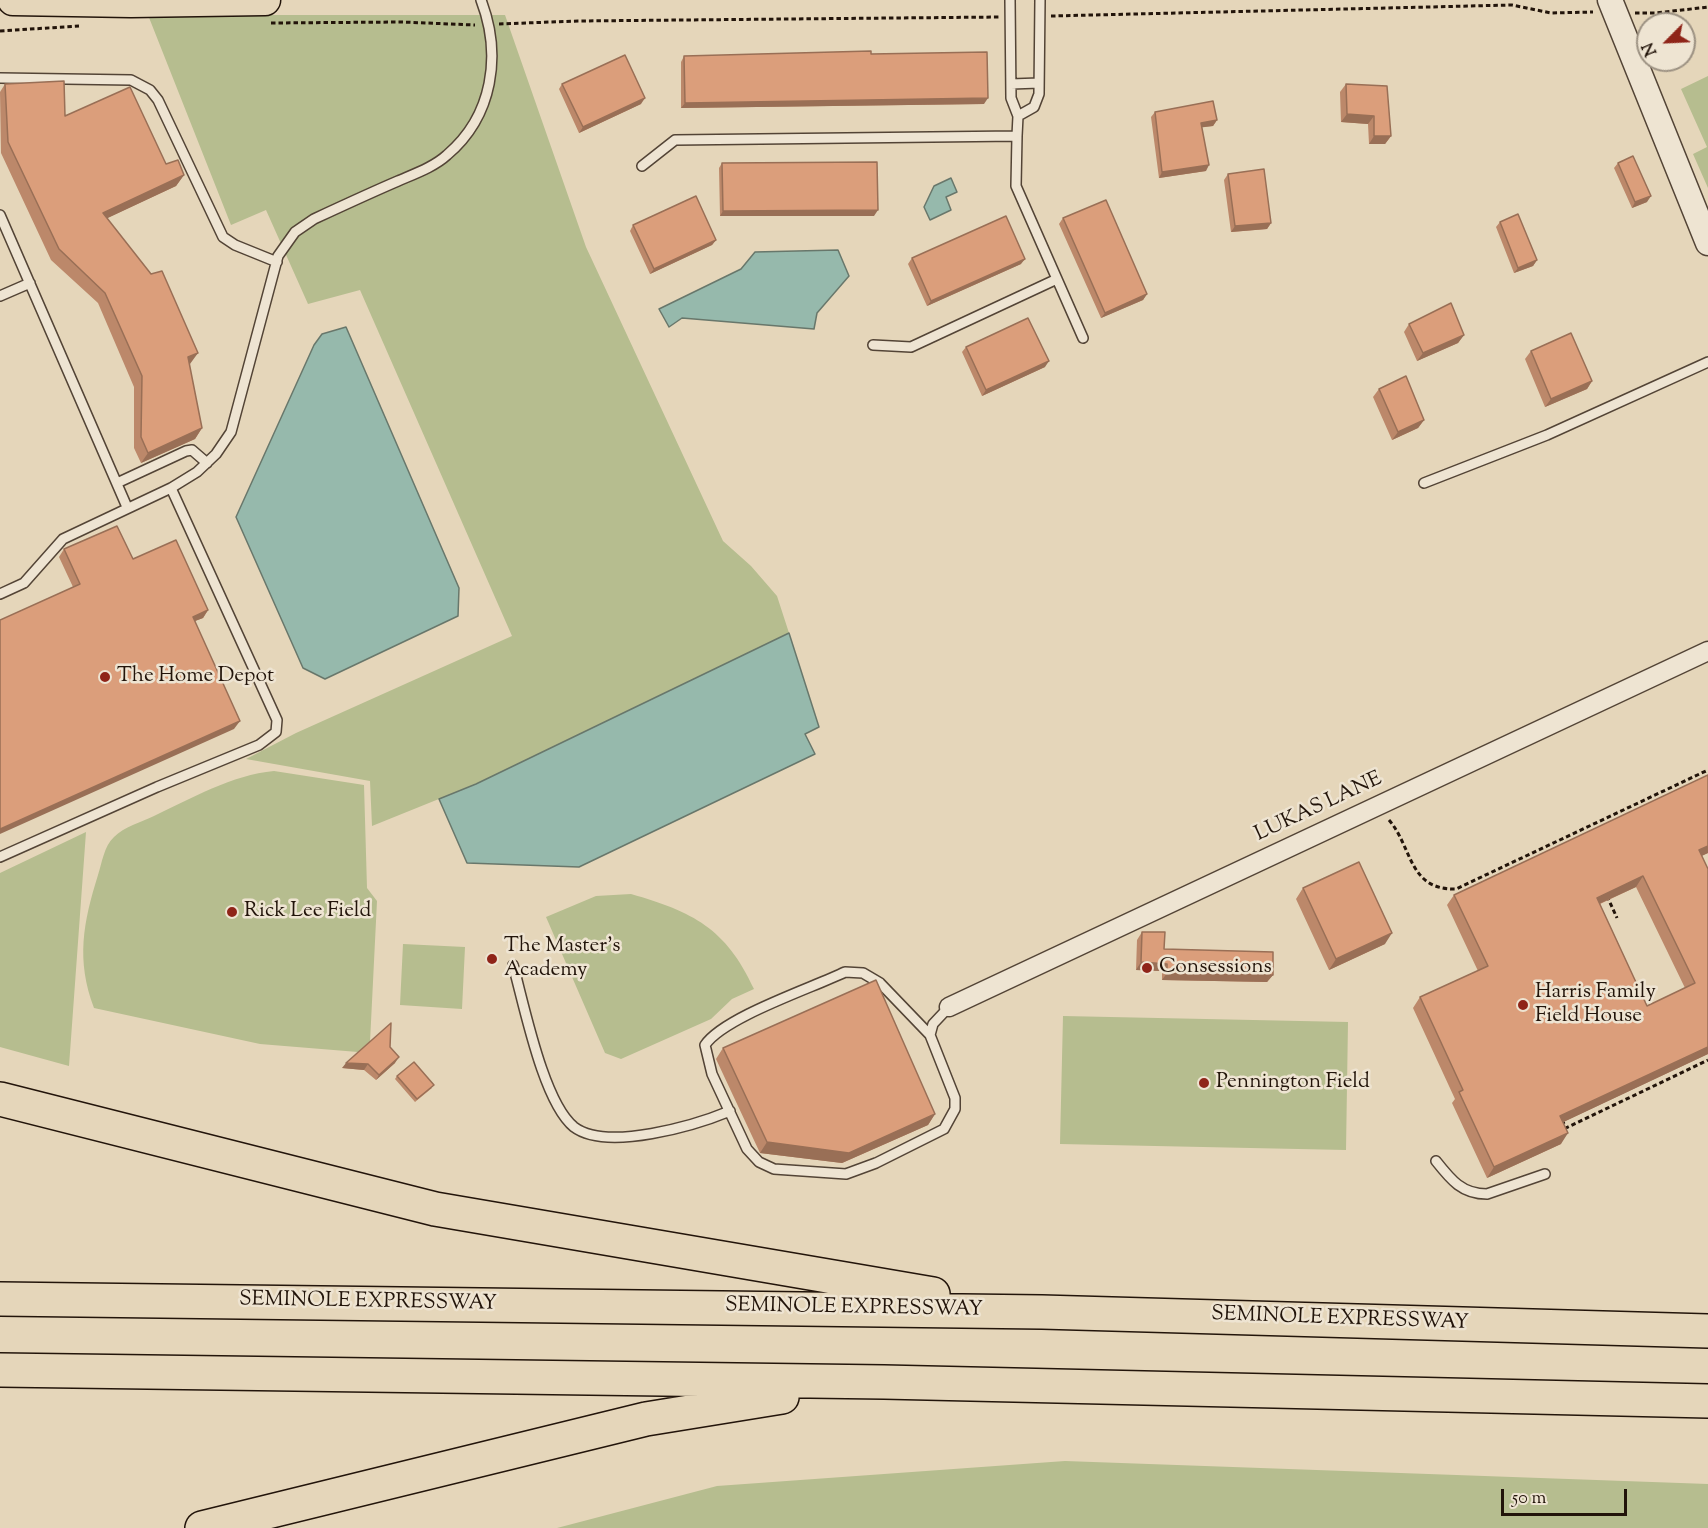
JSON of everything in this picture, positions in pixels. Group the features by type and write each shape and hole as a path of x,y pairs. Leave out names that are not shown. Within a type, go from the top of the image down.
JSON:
{"highway":[{"path":"0,1099 435,1209 1041,1312"},
{"name":"SEMINOLE EXPRESSWAY","path":"0,1299 1041,1312 1708,1331"},
{"path":"0,1370 884,1382 1708,1401"},
{"path":"202,1528 646,1419 884,1382"}],"main road":[{"path":"13,0 265,0"}],"street":[{"path":"1603,6 1708,243"},
{"name":"LUKAS LANE","path":"950,1007 1708,651"}],"lane":[{"path":"0,594 24,583 63,539 171,488 207,463 231,432 277,262 295,232 314,219 446,157 466,135 489,91 492,56 490,25 481,0"},
{"path":"1010,0 1011,98 1018,116 1016,186 1083,338"},
{"path":"1018,116 1034,107 1039,83 1040,0"},
{"path":"0,78 111,78 131,80 142,84 158,100 223,237 235,245 277,262"},
{"path":"1011,84 1039,83"},
{"path":"642,166 675,140 1017,136"},
{"path":"0,215 127,507"},
{"path":"873,345 911,346 1057,279"},
{"path":"0,296 30,283"},
{"path":"1424,483 1547,435 1708,362"},
{"path":"117,483 186,451 192,450 207,463"},
{"path":"0,857 157,787 260,745 276,732 277,720 171,488"},
{"path":"513,965 545,1077 554,1098 574,1127 592,1134 649,1135 682,1129 730,1111"},
{"path":"845,972 863,973 880,983 930,1035 955,1098 955,1109 951,1120 938,1134 846,1174 828,1175 765,1166 747,1149 730,1111 712,1074 705,1050 708,1042 741,1019 845,972"},
{"path":"930,1035 933,1024 950,1007"},
{"path":"1436,1161 1457,1186 1477,1194 1487,1194 1545,1174"}],"path":[{"path":"1050,16 1512,5 1551,13 1603,6"},
{"path":"1665,12 1708,7"},
{"path":"511,24 997,17"},
{"path":"1385,817 1399,835 1419,875 1429,884 1456,889 1708,770"},
{"path":"1578,831 1583,842"},
{"path":"1602,885 1617,918"},
{"path":"1561,1118 1566,1128 1708,1060"}],"green space":[{"path":"148,15 505,15 586,247 723,541 751,566 777,596 789,633 476,784 372,826 370,781 246,759 296,733 512,636 360,290 308,304 266,210 231,225"},
{"path":"1708,76 1708,188 1693,154 1707,147 1681,89"},
{"name":"Rick Lee Field","path":"274,771 364,785 367,888 377,901 370,1042 358,1052 260,1044 94,1008 88,990 83,957 85,926 104,855 111,841 118,833 213,788 243,777"},
{"path":"86,832 69,1066 0,1047 0,873"},
{"path":"631,894 672,908 705,925 732,951 754,989 732,999 711,1019 621,1059 605,1053 546,917 596,896"},
{"path":"403,944 465,947 462,1009 400,1005"},
{"name":"Pennington Field","path":"1063,1016 1348,1022 1346,1150 1060,1144"},
{"path":"1065,1461 1708,1484 1708,1528 557,1528 717,1486"}],"shaded area":[{"path":"951,178 957,192 946,197 951,210 930,220 924,207 934,186"},
{"path":"838,250 849,276 817,313 814,329 682,318 669,327 659,309 741,269 755,252"},
{"path":"346,327 459,588 458,616 325,679 303,668 236,517 314,345 322,334"},
{"path":"789,633 819,727 805,734 815,754 579,867 467,863 439,799 476,784"}],"building":[{"path":"871,51 871,54 987,52 988,98 685,103 684,56"},
{"path":"625,55 645,98 583,127 562,84"},
{"path":"64,81 65,116 130,87 166,164 178,160 184,175 103,213 151,274 162,271 198,353 188,357 202,428 148,453 141,437 142,376 105,293 59,249 8,142 5,84"},
{"path":"1346,84 1387,86 1391,136 1374,136 1374,116 1347,114"},
{"path":"1213,101 1217,120 1201,123 1209,165 1162,172 1155,112"},
{"path":"1633,156 1651,196 1635,202 1618,163"},
{"path":"877,162 878,210 723,211 722,163"},
{"path":"1264,169 1271,223 1235,226 1228,174"},
{"path":"696,196 716,240 654,269 633,225"},
{"path":"1106,200 1147,294 1105,313 1063,218"},
{"path":"1518,214 1537,260 1518,268 1500,222"},
{"path":"1006,216 1025,259 931,301 912,258"},
{"path":"1451,303 1464,335 1423,353 1409,324"},
{"path":"1028,318 1049,361 986,390 966,347"},
{"path":"1571,333 1592,381 1551,399 1531,351"},
{"path":"1406,376 1424,420 1398,432 1379,389"},
{"name":"The Home Depot","path":"117,526 133,559 176,540 208,610 193,617 240,721 0,829 0,620 80,584 64,549"},
{"path":"1708,775 1708,846 1699,850 1708,869 1708,1047 1560,1116 1568,1133 1494,1167 1459,1092 1463,1090 1420,997 1488,966 1454,895","holes":["1643,876 1695,983 1647,1006 1597,898"]},
{"path":"1359,862 1392,933 1336,959 1303,888"},
{"path":"1142,932 1165,932 1164,949 1273,952 1273,975 1167,973 1167,964 1141,962"},
{"path":"876,980 935,1114 849,1153 767,1142 723,1048"},
{"path":"391,1023 390,1047 399,1057 379,1075 368,1064 346,1063"},
{"path":"414,1062 434,1085 417,1099 397,1076"}],"place":[{"name":"The Home Depot","path":"105,677"},
{"name":"Rick Lee Field","path":"232,912"},
{"name":"The Master's Academy","path":"492,959"},
{"name":"Consessions","path":"1147,968"},
{"name":"Harris Family Field House","path":"1523,1005"},
{"name":"Pennington Field","path":"1204,1083"}]}
